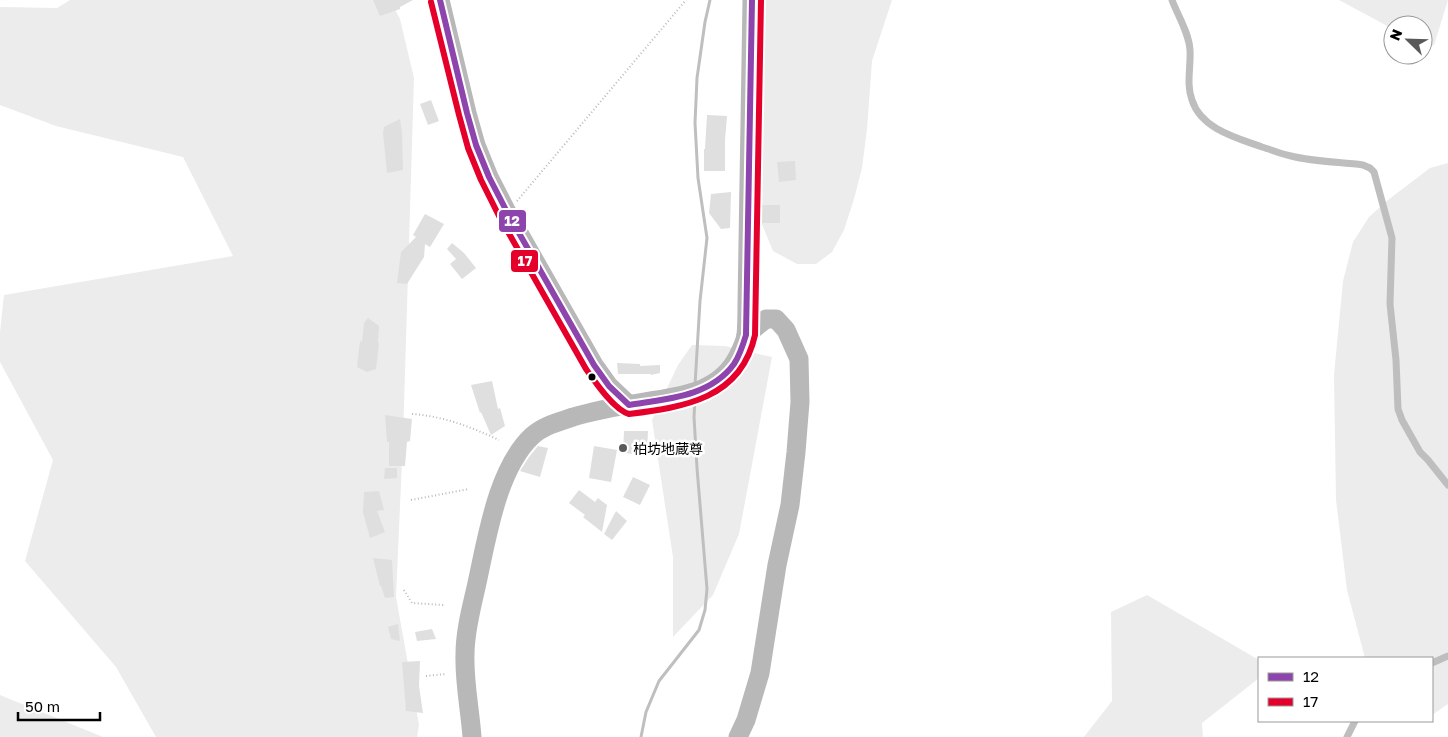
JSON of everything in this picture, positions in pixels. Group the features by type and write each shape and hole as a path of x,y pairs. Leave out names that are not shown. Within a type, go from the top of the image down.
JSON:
{"street":[{"path":"440,0 476,145 489,177 594,366 609,386 629,405"},
{"path":"472,737 465,669 466,639 491,521 510,467 522,448 532,436 543,428 585,414 702,390 722,377 734,364 740,351 746,335 752,0"},
{"path":"738,737 746,720 760,673 777,565 790,505 800,402 799,359 786,330 776,319 766,319 746,335"}],"lane":[{"path":"1172,0 1190,50 1189,90 1191,99 1194,108 1208,122 1238,138 1290,156 1363,165 1374,172 1392,238 1390,304 1396,360 1398,409 1420,452 1448,485"},
{"path":"1433,663 1448,656"},
{"path":"1347,737 1354,722"}],"path":[{"path":"508,212 686,0"},
{"path":"412,414 430,415 470,426 499,440"},
{"path":"411,500 470,489"},
{"path":"404,590 412,603 444,605"},
{"path":"426,676 446,674"}],"shaded area":[{"path":"70,0 390,0 400,19 414,78 396,597 419,725 417,737 156,737 116,667 25,561 53,460 0,362 0,332 4,295 233,256 183,157 56,126 0,105 0,7 57,8"},
{"path":"766,0 892,0 872,61 862,168 854,199 844,230 832,252 816,264 797,264 773,251 761,222 757,186 762,98 762,28"},
{"path":"1339,0 1448,0 1433,45 1433,15 1383,15 1383,24"},
{"path":"1448,163 1448,704 1433,714 1433,657 1365,657 1347,590 1336,500 1334,375 1343,281 1353,242 1369,217 1430,168"},
{"path":"692,345 725,346 772,357 739,534 713,595 673,637 673,557 652,420 678,365"},
{"path":"1147,595 1258,659 1258,679 1202,723 1203,737 1084,737 1112,701 1111,612"},
{"path":"0,695 103,737 0,737"}],"building":[{"path":"373,0 413,0 400,7 400,9 380,16"},
{"path":"431,100 439,121 428,125 420,104"},
{"path":"707,115 727,116 725,171 704,171"},
{"path":"400,119 403,170 387,173 384,127"},
{"path":"795,161 796,180 779,182 777,162"},
{"path":"731,192 730,228 721,229 709,213 711,194"},
{"path":"760,205 780,205 780,223 760,223"},
{"path":"425,214 444,224 430,247 425,244 424,257 407,284 397,283 401,252 416,237 413,235"},
{"path":"452,243 464,253 476,268 462,279 450,264 456,259 447,249"},
{"path":"368,318 379,326 379,343 376,369 367,372 357,367 364,323"},
{"path":"617,363 640,364 640,366 660,365 660,373 651,375 618,374"},
{"path":"492,381 498,409 500,408 505,426 491,435 480,413 471,385"},
{"path":"385,415 412,419 410,441 407,442 405,466 389,466 389,442 387,442"},
{"path":"624,431 648,431 647,455 623,453"},
{"path":"538,446 548,448 540,477 520,471"},
{"path":"594,446 617,450 611,482 589,478"},
{"path":"385,468 397,468 397,478 384,479"},
{"path":"633,477 650,485 640,505 623,497"},
{"path":"579,490 595,502 598,498 607,505 602,532 583,517 585,515 569,503"},
{"path":"379,491 384,510 377,511 385,532 370,538 363,512 364,492"},
{"path":"616,511 627,521 612,540 604,534"},
{"path":"373,558 392,560 394,597 385,598"},
{"path":"398,624 400,641 391,639 388,627"},
{"path":"432,629 436,639 417,641 415,632"},
{"path":"420,661 419,686 423,713 406,711 402,662"}],"waterway":[{"path":"695,385 700,301 707,238 698,178 695,123 697,78 710,0"},
{"path":"641,737 646,712 659,681 699,630 705,610 707,589 697,468 694,417 695,399"}],"transit line":[{"name":"12","path":"440,0 467,113 476,145 489,177 594,365 609,386 629,405 686,395 713,383 734,364 745,339 752,0"},
{"name":"17","path":"431,2 468,148 481,180 499,216 586,369 611,401 629,414 689,403 707,396 723,386 737,373 748,356 755,335 761,0"}],"place":[{"name":"柏坊地蔵尊","path":"623,448"}]}
